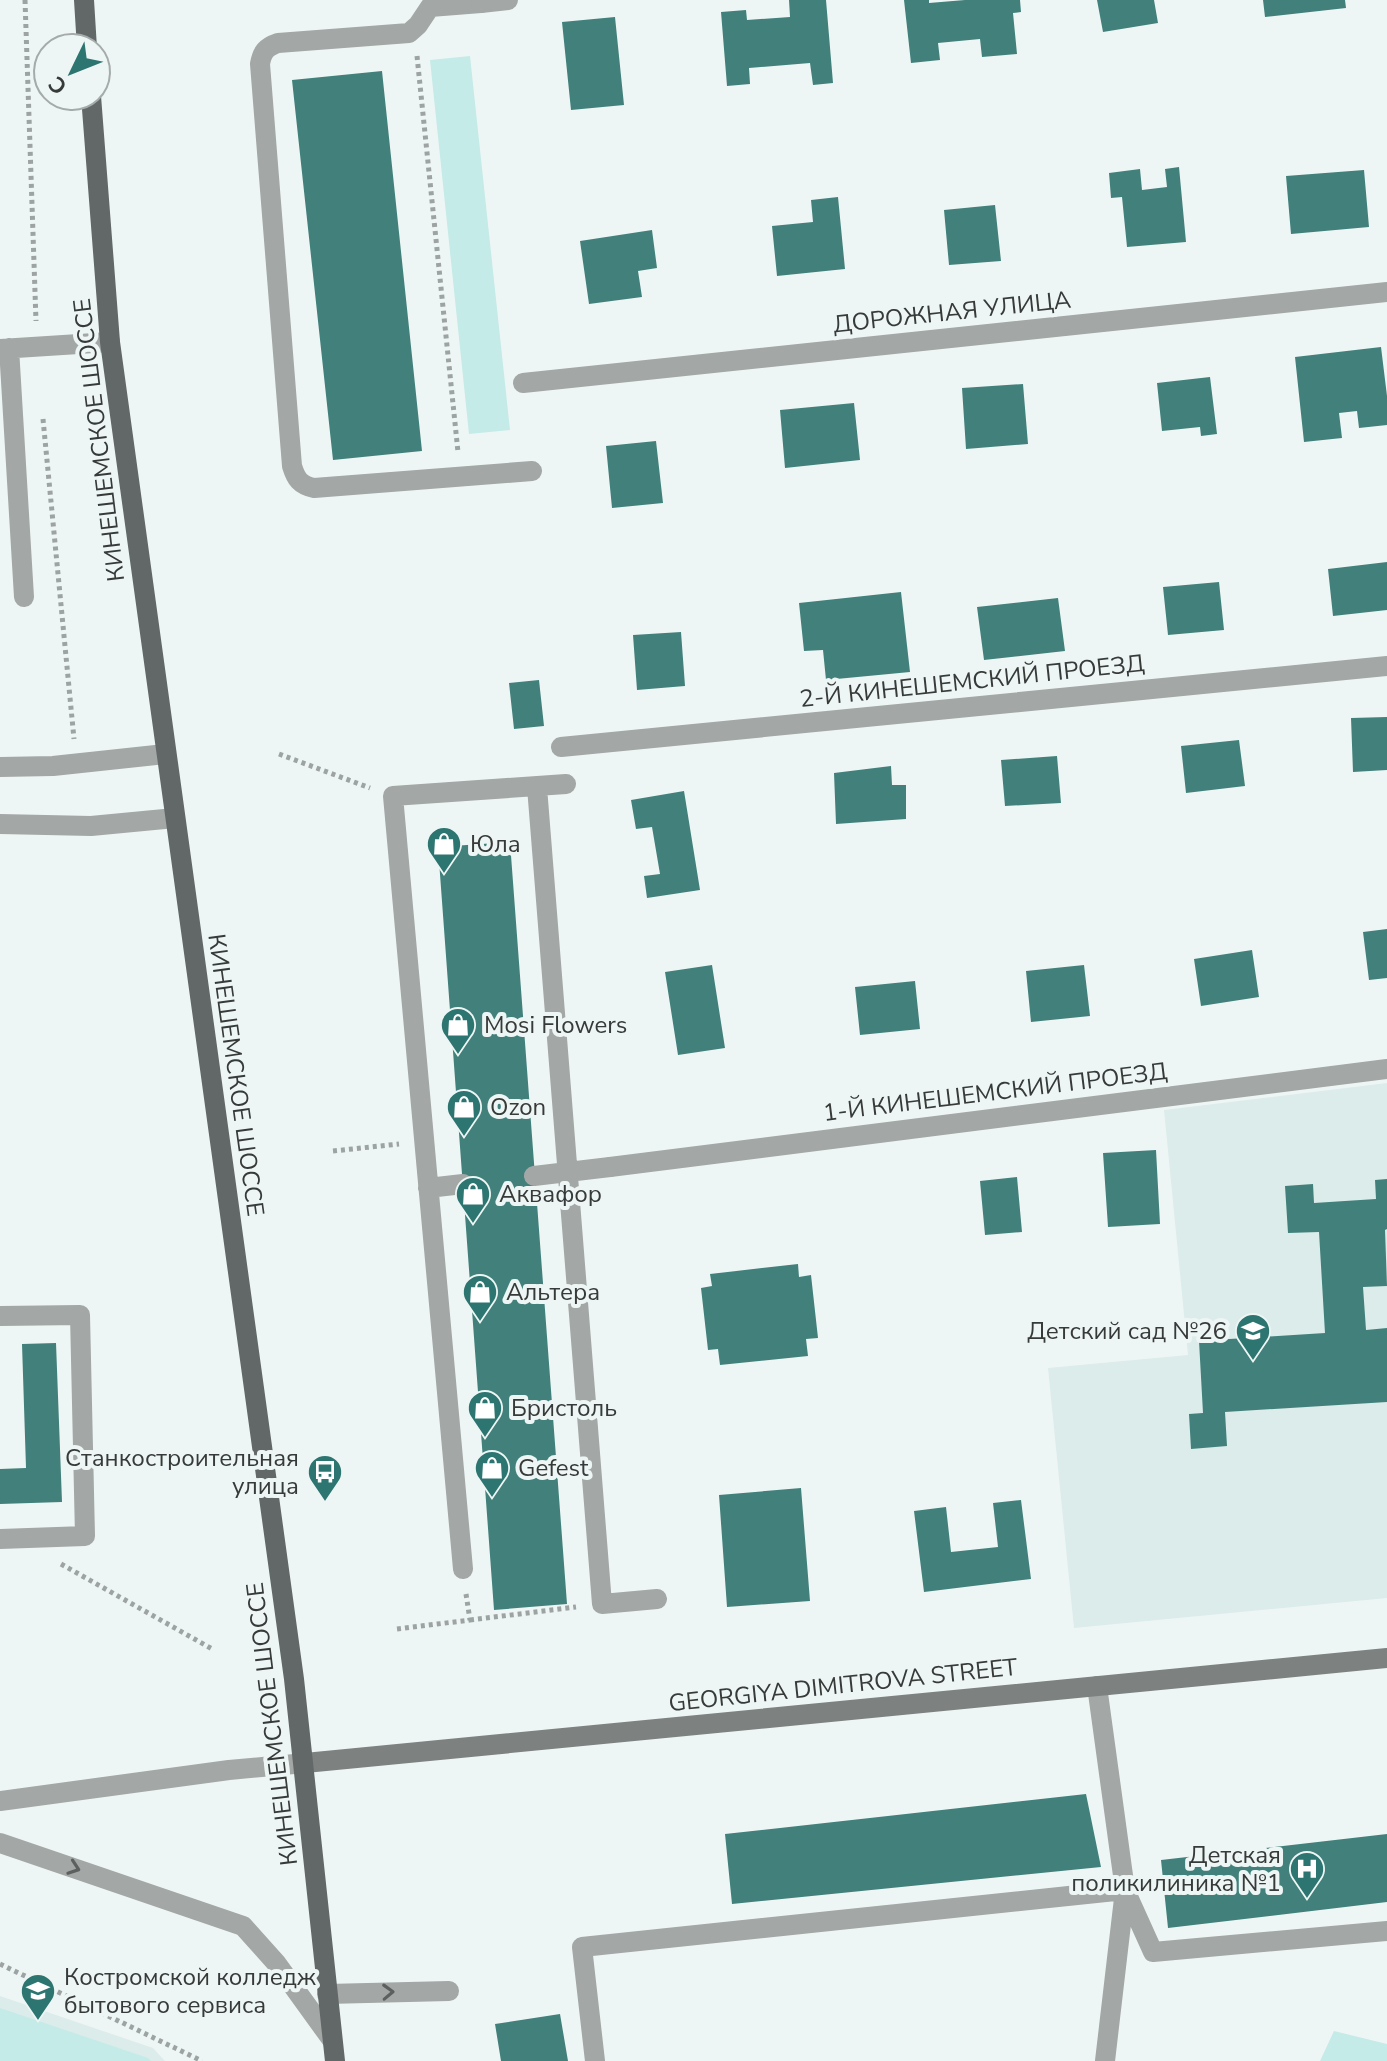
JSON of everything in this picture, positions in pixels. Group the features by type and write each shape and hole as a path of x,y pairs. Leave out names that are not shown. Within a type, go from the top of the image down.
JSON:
{"main road":[{"path":"84,0 86,32"},
{"name":"КИНЕШЕМСКОЕ ШОССЕ","path":"92,112 110,342 305,1763 335,2061"},
{"name":"GEORGIYA DIMITROVA STREET","path":"305,1763 1387,1658"}],"street":[{"path":"508,0 430,7 414,30 404,34 278,43 268,47 262,54 260,64 292,466 296,479 314,488 532,471"},
{"name":"ДОРОЖНАЯ УЛИЦА","path":"523,383 1387,292"},
{"path":"24,597 5,349 110,342"},
{"name":"2-Й КИНЕШЕМСКИЙ ПРОЕЗД","path":"561,747 1387,666"},
{"path":"0,767 53,766 165,754"},
{"path":"463,1569 393,796 566,784"},
{"path":"537,787 602,1604 657,1599"},
{"path":"0,824 91,826 175,818"},
{"name":"1-Й КИНЕШЕМСКИЙ ПРОЕЗД","path":"534,1176 1387,1069"},
{"path":"428,1188 463,1184"},
{"path":"0,1316 80,1315 85,1536 0,1539"},
{"path":"1097,1686 1125,1890 1105,2061"},
{"path":"0,1801 229,1770 305,1763"},
{"path":"0,1843 243,1926 277,1964 332,2040"},
{"path":"1125,1890 1153,1952 1387,1931"},
{"path":"595,2061 582,1947 1125,1890"},
{"path":"327,1994 449,1991"}],"path":[{"path":"414,30 461,477"},
{"path":"279,754 393,796"},
{"path":"333,1151 424,1142"},
{"path":"55,1561 214,1650"},
{"path":"463,1569 470,1620"},
{"path":"397,1629 602,1604"},
{"path":"0,1964 202,2061"}],"shaded area":[{"path":"470,56 510,430 469,434 430,60"},
{"name":"Детский сад №26","path":"1387,1083 1387,1598 1074,1628 1048,1368 1188,1355 1164,1110"},
{"name":"Костромской колледж бытового сервиса","path":"0,1996 153,2048 165,2061 0,2061"},
{"name":"Костромской колледж бытового сервиса","path":"0,2008 148,2058 151,2061 0,2061"},
{"path":"1334,2031 1387,2044 1387,2061 1320,2061"}],"building":[{"path":"789,0 826,0 833,83 813,85 810,63 749,68 750,84 727,86 721,12 746,10 747,20 790,17"},
{"path":"904,0 929,0 929,3 1020,0 1021,12 1013,13 1017,54 982,57 980,39 938,43 940,60 911,63"},
{"path":"1097,0 1154,0 1158,23 1103,32"},
{"path":"1263,0 1345,0 1346,8 1265,17"},
{"path":"615,17 624,105 571,110 562,22"},
{"path":"382,71 422,451 333,460 292,80"},
{"path":"1179,167 1186,242 1127,247 1122,197 1111,198 1109,173 1140,169 1142,190 1167,187 1165,169"},
{"path":"1364,170 1369,227 1291,234 1286,176"},
{"path":"838,197 845,269 777,276 772,226 813,222 811,200"},
{"path":"995,205 1001,261 949,265 944,210"},
{"path":"652,230 657,268 638,271 642,297 589,304 580,241"},
{"path":"1381,347 1387,425 1359,428 1357,411 1339,413 1342,438 1304,442 1295,357"},
{"path":"1210,377 1217,434 1201,436 1200,427 1162,431 1157,383"},
{"path":"1023,384 1028,444 966,449 962,388"},
{"path":"854,403 860,460 785,468 780,410"},
{"path":"656,441 663,503 612,508 606,446"},
{"path":"1387,562 1387,610 1333,616 1328,569"},
{"path":"1219,582 1224,630 1168,635 1163,587"},
{"path":"901,592 910,672 826,680 823,650 804,651 799,603"},
{"path":"1058,598 1065,651 984,660 977,607"},
{"path":"681,632 685,686 637,690 633,635"},
{"path":"539,680 544,726 514,729 509,683"},
{"path":"1387,717 1387,770 1353,772 1351,718"},
{"path":"1239,740 1245,786 1186,793 1181,746"},
{"path":"1057,756 1061,803 1005,806 1001,760"},
{"path":"891,766 892,785 906,785 906,819 836,824 834,773"},
{"path":"684,791 700,890 647,898 644,876 660,874 652,827 636,829 631,800"},
{"path":"510,842 567,1604 494,1610 438,847"},
{"path":"1387,929 1387,978 1369,980 1363,932"},
{"path":"1252,950 1259,997 1201,1006 1194,959"},
{"path":"712,965 725,1048 678,1055 665,972"},
{"path":"1084,965 1090,1016 1031,1022 1026,971"},
{"path":"915,981 920,1029 860,1035 855,987"},
{"path":"1156,1150 1160,1224 1108,1227 1103,1153"},
{"path":"1017,1177 1022,1232 985,1235 980,1181"},
{"path":"1387,1179 1387,1286 1363,1287 1366,1330 1387,1328 1387,1402 1225,1412 1227,1446 1191,1449 1189,1414 1203,1413 1199,1341 1325,1333 1319,1232 1288,1233 1285,1186 1313,1184 1314,1203 1376,1199 1375,1180"},
{"path":"798,1264 799,1277 811,1275 818,1338 806,1339 808,1356 720,1365 718,1349 708,1350 701,1288 712,1286 710,1274"},
{"path":"56,1343 62,1502 0,1504 0,1469 26,1468 22,1344"},
{"path":"801,1488 810,1601 727,1607 719,1495"},
{"path":"1021,1500 1031,1579 924,1592 914,1511 946,1507 951,1552 998,1547 993,1503"},
{"path":"1086,1794 1101,1867 732,1904 725,1834"},
{"path":"1387,1834 1387,1902 1168,1928 1161,1860"},
{"path":"560,2014 568,2061 501,2061 495,2024"}],"place":[{"name":"Юла","path":"444,875"},
{"name":"Mosi Flowers","path":"458,1056"},
{"name":"Ozon","path":"464,1138"},
{"name":"Аквафор","path":"473,1225"},
{"name":"Альтера","path":"480,1323"},
{"name":"Детский сад №26","path":"1253,1362"},
{"name":"Бристоль","path":"485,1439"},
{"name":"Gefest","path":"492,1499"},
{"name":"Станкостроительная улица","path":"325,1503"},
{"name":"Детская поликилиника №1","path":"1307,1900"},
{"name":"Костромской колледж бытового сервиса","path":"38,2022"}]}
